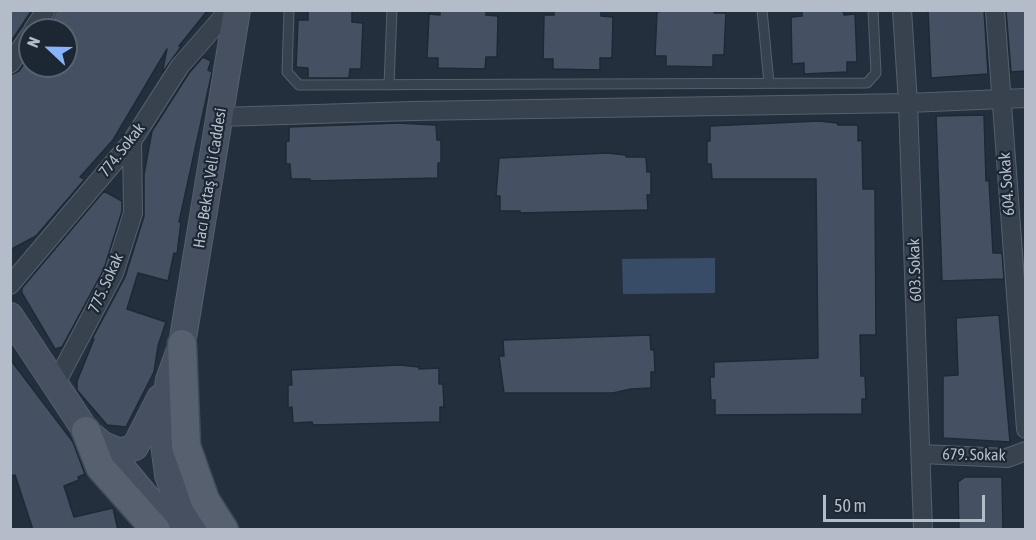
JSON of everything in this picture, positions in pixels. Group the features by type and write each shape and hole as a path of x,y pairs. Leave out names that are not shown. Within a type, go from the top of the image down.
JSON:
{"main road":[{"path":"182,344 186,446 205,500 224,530"},
{"path":"94,438 92,452 100,467 156,530"}],"street":[{"name":"774. Sokak","path":"10,285 132,141 180,66 229,10"},
{"name":"Hacı Bektaş Veli Caddesi","path":"170,380 182,344 237,10"},
{"name":"603. Sokak","path":"902,10 908,103 922,530"},
{"name":"604. Sokak","path":"995,10 1026,429"},
{"path":"220,117 424,111 908,103 1026,98"},
{"name":"775. Sokak","path":"56,383 117,263 132,213 132,141"},
{"path":"10,316 94,438 174,530"},
{"path":"94,438 120,452 135,447 170,380"},
{"path":"170,380 163,437 168,475 177,501 192,530"},
{"name":"679. Sokak","path":"921,454 1007,458 1026,451"}],"lane":[{"path":"289,10 286,72 299,85 867,82 876,73 873,10"},
{"path":"389,85 392,10"},
{"path":"762,10 769,83"}],"water":[{"path":"715,258 715,293 623,294 622,259"}],"building":[{"path":"10,10 32,10 27,18 18,18 18,31 10,43"},
{"path":"57,10 208,10 179,46 181,47 162,73 167,49 113,140 80,177 85,179 36,236 10,250 10,75 18,71 18,78 78,78 78,18 53,18"},
{"path":"308,10 352,11 352,22 363,23 361,69 350,69 349,78 308,78 308,68 296,67 298,20 308,20"},
{"path":"440,10 486,10 486,15 498,16 497,57 486,57 485,69 438,68 438,58 427,58 429,14 440,15"},
{"path":"554,10 601,10 601,16 613,17 612,58 600,58 600,70 553,69 553,59 543,59 544,15 554,15"},
{"path":"714,10 714,13 726,13 724,55 713,55 713,67 666,66 666,56 655,56 657,12"},
{"path":"802,10 843,10 844,15 855,14 857,62 847,62 847,72 804,74 804,63 792,64 791,17 802,16"},
{"path":"928,10 984,10 988,74 931,78"},
{"path":"1006,10 1026,10 1026,71 1011,72"},
{"path":"203,57 211,61 208,70 212,72 179,222 181,222 177,254 174,253 168,281 138,273 127,309 166,322 158,346 154,372 126,427 107,425 77,390 77,381 94,339 92,339 125,277 144,216 144,174 152,131 189,73"},
{"path":"984,115 986,181 989,180 993,253 1002,253 1004,279 942,281 936,116"},
{"path":"819,121 838,125 858,125 858,141 862,140 863,189 875,189 876,335 860,335 861,376 865,376 866,399 862,399 862,414 715,415 715,400 711,400 710,377 714,377 714,362 818,358 816,179 712,179 711,164 707,164 707,141 710,141 710,126"},
{"path":"398,123 436,125 437,140 441,140 441,163 438,163 438,178 310,181 310,179 291,179 290,164 286,164 286,141 289,141 289,127"},
{"path":"607,153 626,155 626,157 646,157 647,172 651,172 651,195 647,195 648,210 520,213 520,211 500,211 500,196 496,196 499,158"},
{"path":"104,191 122,201 122,211 104,269 62,347 55,349 22,293 22,288"},
{"path":"999,315 1010,442 943,438 943,376 958,375 956,318"},
{"path":"650,335 651,350 654,349 655,372 651,372 651,388 613,393 504,393 499,356 504,356 503,340"},
{"path":"10,359 73,442 85,474 78,477 79,480 64,486 74,517 113,508 118,530 33,530 15,475 10,476"},
{"path":"400,365 419,367 419,369 439,368 439,384 443,384 444,407 440,407 440,422 313,425 312,422 293,423 292,407 288,408 288,385 292,385 291,370"},
{"path":"965,477 1002,477 1003,530 959,530 958,482"}]}
